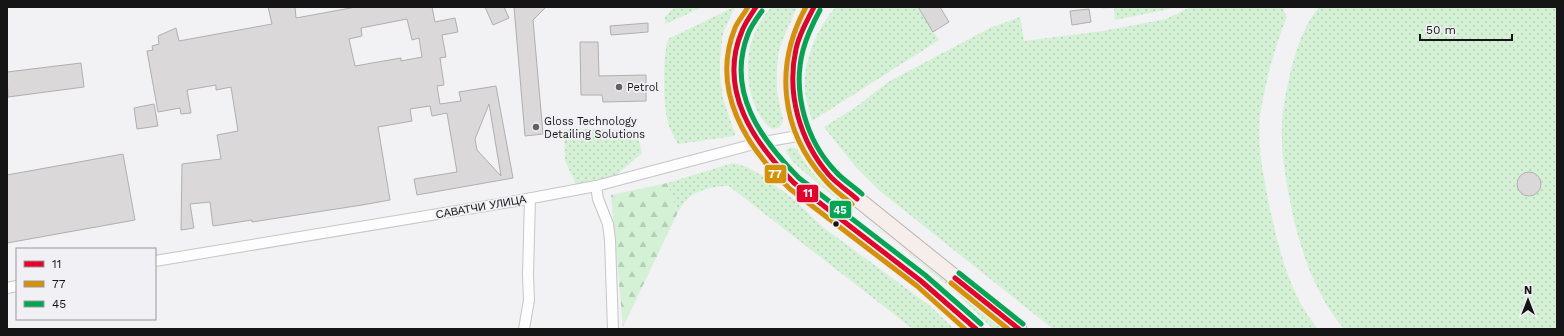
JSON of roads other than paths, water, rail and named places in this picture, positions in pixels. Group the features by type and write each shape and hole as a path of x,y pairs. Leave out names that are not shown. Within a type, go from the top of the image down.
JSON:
{"main road":[{"path":"756,7 745,23 741,32 736,51 734,72 740,110 748,128 758,143 772,161 794,183 921,281 976,329"},
{"path":"814,7 804,25 799,39 792,74 794,110 803,135 818,161 834,180 1019,329"}],"street":[{"name":"САВАТЧИ УЛИЦА","path":"156,261 596,186 758,143 803,135"},
{"path":"596,186 598,199 608,224 610,240 613,329"},
{"path":"524,329 529,300 528,275 530,198"}],"place":[{"name":"Petrol","path":"619,87"},
{"name":"Gloss Technology Detailing Solutions","path":"536,127"}]}
